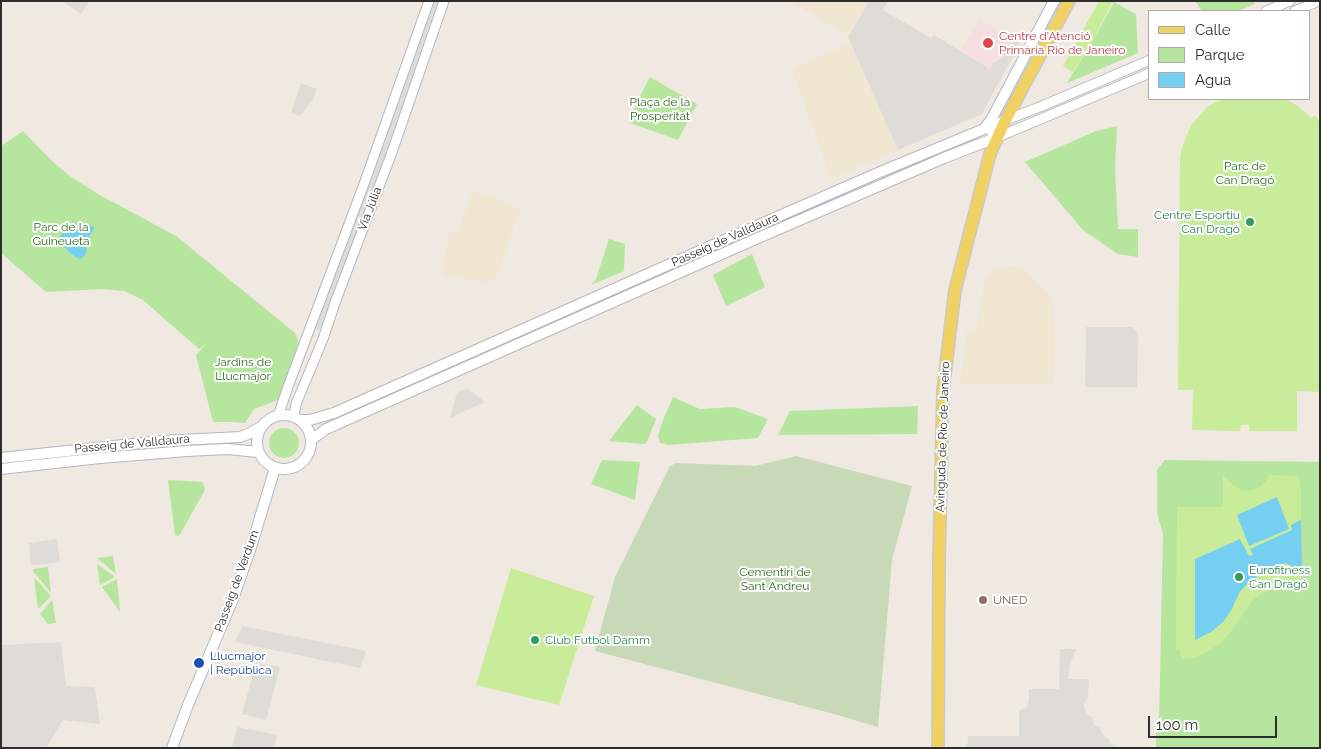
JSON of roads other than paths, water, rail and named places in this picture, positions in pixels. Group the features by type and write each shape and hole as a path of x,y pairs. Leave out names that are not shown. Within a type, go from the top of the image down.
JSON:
{"main road":[{"path":"988,125 1054,1"},
{"name":"Avinguda de Rio de Janeiro","path":"938,748 939,560 943,392 955,290 987,165 998,137 1069,1"},
{"name":"Passeig de Valldaura","path":"298,418 310,420 329,415 988,125"},
{"name":"Passeig de Valldaura","path":"311,440 326,429 758,238 944,158 998,137"},
{"path":"278,416 298,418 308,428 311,440 307,456 292,468 282,470 275,468 265,462 258,452 256,443 258,433 270,419 278,416"},
{"name":"Passeig de Valldaura","path":"1,458 161,441 240,436 262,427"},
{"name":"Passeig de Valldaura","path":"1,469 126,456 227,449 258,452"},
{"path":"49,452 50,463"},
{"name":"Passeig de Verdum","path":"172,748 233,599 275,468"}],"street":[{"name":"Via Júlia","path":"278,416 288,384 364,184 429,1"},
{"name":"Via Júlia","path":"298,418 296,404 323,339 341,285 391,155 444,1"},
{"path":"1268,10 1290,1"},
{"path":"1297,10 1319,1"},
{"name":"Passeig de Valldaura","path":"988,125 1006,121 1148,61"},
{"name":"Passeig de Valldaura","path":"998,137 1148,71"},
{"path":"988,125 991,133 998,137"},
{"path":"307,335 323,339"}],"water":[{"path":"88,225 95,227 88,238 86,254 79,259 71,254 58,240 62,233"},
{"path":"1277,497 1289,529 1249,546 1237,515"},
{"path":"1301,520 1302,566 1292,568 1285,563 1281,569 1261,575 1259,570 1255,571 1257,577 1239,593 1232,609 1223,622 1211,632 1195,640 1195,559 1240,539 1249,556 1253,555 1250,549 1292,530 1291,525"}],"place":[{"name":"Centre d'Atenció Primària Rio de Janeiro","path":"988,43"},
{"name":"Centre Esportiu Can Dragó","path":"1250,222"},
{"name":"Eurofitness Can Dragó","path":"1239,577"},
{"name":"UNED","path":"983,600"},
{"name":"Club Futbol Damm","path":"535,640"},
{"name":"Llucmajor | República","path":"199,663"}],"park label":[{"name":"Plaça de la Prosperitat","path":"660,109"},
{"name":"Parc de Can Dragó","path":"1245,173"},
{"name":"Parc de la Guineueta","path":"61,234"},
{"name":"Jardins de Llucmajor","path":"243,369"},
{"name":"Cementiri de Sant Andreu","path":"775,579"}]}
